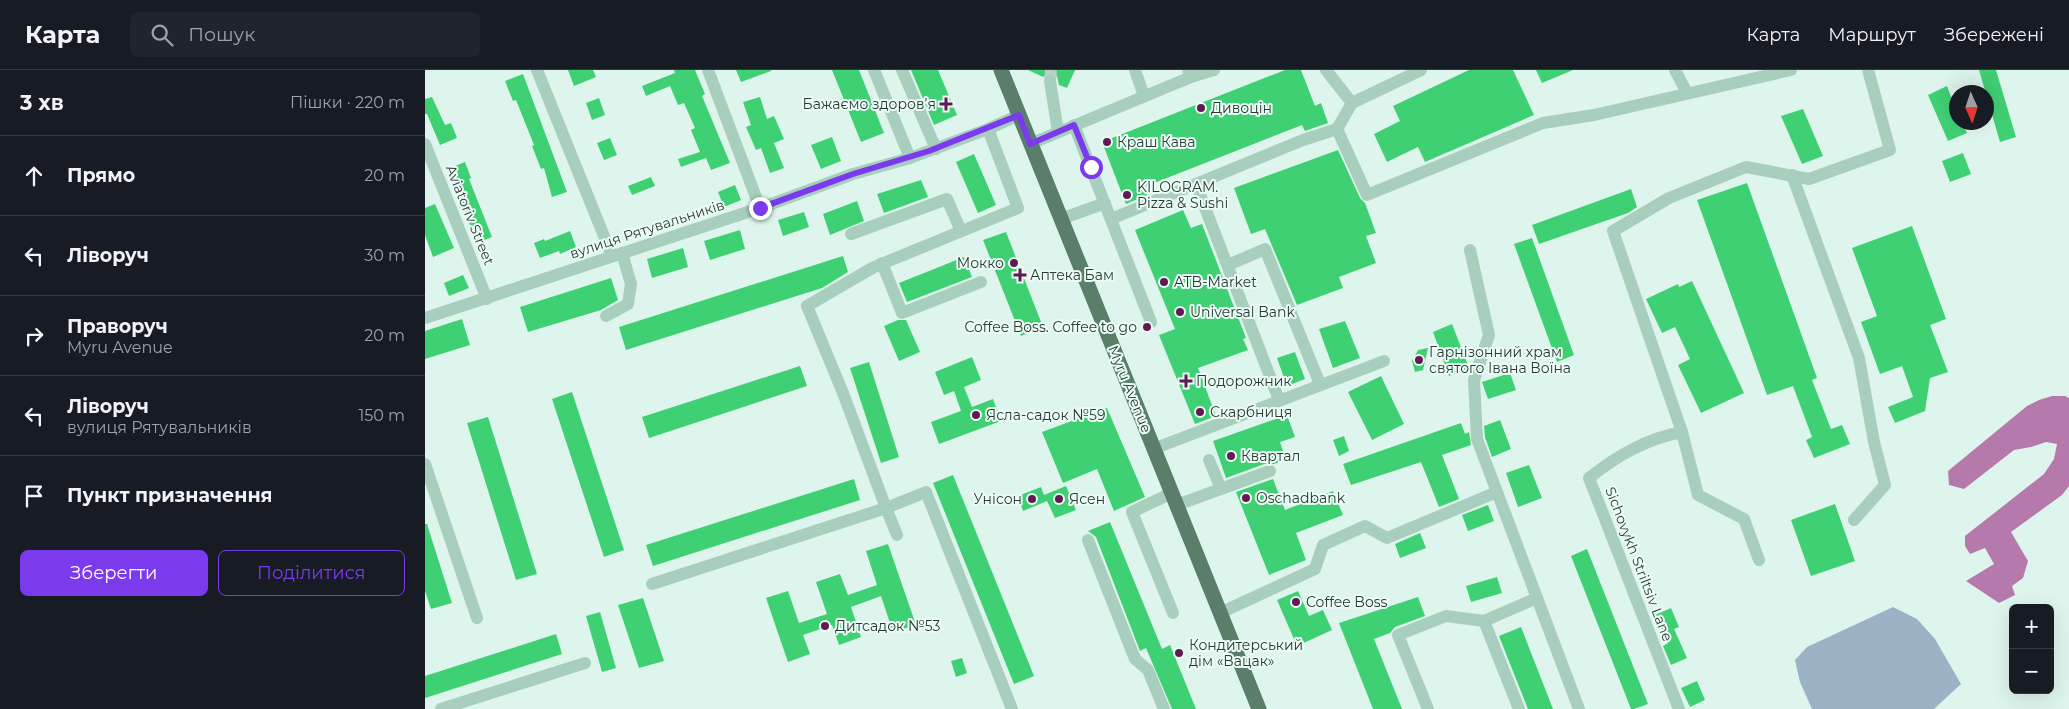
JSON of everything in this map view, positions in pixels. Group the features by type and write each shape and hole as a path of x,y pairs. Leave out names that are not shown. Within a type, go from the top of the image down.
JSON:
{"main road":[{"name":"Myru Avenue","path":"1001,70 1259,709"}],"street":[{"path":"537,70 631,284 628,304 606,316"},
{"path":"708,70 760,208"},
{"path":"874,70 910,158"},
{"path":"902,70 936,148"},
{"path":"1135,70 1144,96"},
{"path":"1030,144 1144,96 1190,74 1214,70"},
{"path":"1326,70 1352,103"},
{"path":"1111,219 1303,140 1337,129 1352,103 1421,70"},
{"path":"1675,70 1687,93"},
{"path":"1337,129 1367,194 1543,123 1594,115 1791,70"},
{"path":"1759,560 1744,518 1698,495 1682,432 1613,231 1669,198 1746,167 1809,179 1890,150 1868,70"},
{"path":"1050,81 1058,132"},
{"name":"вулиця Рятувальників","path":"425,318 760,208 853,174 910,158 988,129 1019,115"},
{"path":"1074,125 1151,322"},
{"path":"897,535 843,393 807,306 882,263 1018,208 988,129"},
{"name":"Aviatoriv Street","path":"425,144 487,299"},
{"path":"1792,176 1859,358 1874,442 1885,485 1854,520"},
{"path":"1196,184 1279,400"},
{"path":"851,234 947,199 961,231"},
{"path":"1061,219 1105,204"},
{"path":"1228,265 1265,249 1320,384"},
{"path":"1470,250 1489,335 1474,380 1477,439 1579,709"},
{"path":"882,263 902,313 981,282"},
{"path":"1153,449 1320,384 1385,361"},
{"name":"Sichovykh Striltsiv Lane","path":"1679,709 1589,478 1614,458 1659,437 1682,432"},
{"path":"1209,460 1221,489"},
{"path":"425,464 477,618"},
{"path":"1173,613 1133,512 1174,499 1221,489 1269,471"},
{"path":"652,584 887,508 926,492 1013,709"},
{"path":"1220,613 1315,569 1323,545 1365,526 1387,538 1497,492"},
{"path":"1088,540 1135,659 1148,670 1164,709"},
{"path":"1428,709 1398,635 1446,616 1484,621 1537,598"},
{"path":"1484,621 1519,709"},
{"path":"441,709 585,663"}],"shaded area":[{"path":"2052,396 2065,396 2069,398 2069,486 2062,495 2011,532 2028,561 2023,578 2012,586 2015,595 1999,603 1966,581 1994,564 1985,548 1970,554 1965,546 1965,536 2044,474 2054,459 2057,444 2046,442 2014,450 1964,489 1949,485 1948,471 2027,406"},
{"path":"1893,607 1917,619 1935,639 1961,684 1934,709 1812,709 1800,682 1795,660 1807,647"}],"building":[{"path":"568,70 593,70 596,77 574,86"},
{"path":"674,70 695,70 705,94 702,96 730,163 711,170 706,158 681,167 678,159 700,152 691,130 695,128 684,103 678,105 670,86 646,96 642,86 675,73"},
{"path":"736,70 771,70 771,71 741,82"},
{"path":"832,70 859,70 884,133 861,142"},
{"path":"911,70 938,70 957,115 934,125"},
{"path":"1028,70 1075,70 1067,88 1059,85 1057,76 1053,74 1048,73 1043,77"},
{"path":"1285,70 1301,70 1315,106 1321,103 1328,123 1305,131 1302,125 1144,187 1147,195 1126,204 1102,142"},
{"path":"1469,70 1513,70 1534,115 1425,162 1418,147 1387,162 1374,134 1400,121 1393,106"},
{"path":"1536,70 1573,70 1542,83"},
{"path":"1979,70 1996,70 2016,137 2000,142 1994,121 1994,85 1983,85"},
{"path":"523,74 567,192 552,197 544,168 541,169 532,146 534,145 516,100 513,101 505,81"},
{"path":"1947,86 1949,92 1949,130 1966,130 1967,133 1948,141 1928,95"},
{"path":"432,97 445,125 451,123 457,138 440,145 427,114 425,114 425,99"},
{"path":"760,97 767,119 774,116 784,139 774,143 784,168 770,173 761,148 756,150 746,127 751,125 743,102"},
{"path":"599,98 605,115 592,120 586,103"},
{"path":"1803,109 1823,156 1802,164 1781,116"},
{"path":"832,137 841,161 821,169 811,145"},
{"path":"610,138 617,155 604,160 597,143"},
{"path":"1338,150 1360,198 1365,203 1376,233 1366,236 1376,263 1339,277 1343,288 1297,305 1265,229 1251,234 1234,188"},
{"path":"1963,153 1971,174 1950,182 1942,161"},
{"path":"974,154 996,205 978,213 956,162"},
{"path":"465,162 471,178 469,179 492,237 477,243 448,169"},
{"path":"651,177 655,186 632,195 628,186"},
{"path":"921,180 928,197 884,213 877,194"},
{"path":"1747,183 1817,378 1812,380 1831,429 1842,425 1850,444 1814,458 1806,440 1812,437 1793,386 1767,395 1697,200"},
{"path":"735,185 741,200 724,207 718,192"},
{"path":"1631,189 1637,207 1628,213 1539,244 1532,225"},
{"path":"857,201 864,221 830,235 823,214"},
{"path":"435,204 454,248 433,257 425,235 425,208"},
{"path":"1183,210 1191,228 1202,224 1246,338 1243,339 1248,350 1198,368 1216,416 1195,424 1159,335 1175,329 1135,230"},
{"path":"804,212 809,227 783,236 778,220"},
{"path":"1912,226 1946,319 1930,325 1948,372 1930,378 1925,411 1895,423 1888,407 1913,397 1902,366 1880,374 1861,322 1877,316 1852,248"},
{"path":"740,230 745,249 710,260 704,241"},
{"path":"570,231 576,247 560,254 559,251 540,258 534,243 544,239 545,241"},
{"path":"1006,232 1043,327 1021,336 983,240"},
{"path":"1532,238 1574,355 1557,362 1514,244"},
{"path":"683,248 688,267 652,278 647,259"},
{"path":"843,256 848,272 822,288 626,350 619,327"},
{"path":"964,257 972,277 907,302 899,283"},
{"path":"463,275 469,288 449,296 444,283"},
{"path":"611,278 618,300 601,310 528,332 520,307"},
{"path":"1692,281 1744,393 1701,413 1678,365 1690,359 1675,327 1662,333 1646,299 1678,284 1679,287"},
{"path":"462,319 470,345 425,359 425,331"},
{"path":"898,320 906,320 920,352 899,361 884,326"},
{"path":"1345,321 1360,358 1333,368 1319,329"},
{"path":"1452,324 1469,368 1449,376 1433,332"},
{"name":"Гарнізонний храм святого Івана Воїна","path":"1428,348 1423,370 1415,372 1412,361 1418,350"},
{"path":"1295,352 1305,379 1287,386 1277,358"},
{"path":"972,357 981,380 964,387 972,407 993,399 1001,421 939,444 931,422 961,411 954,391 944,395 935,372"},
{"path":"869,362 899,457 881,463 850,368"},
{"path":"800,366 807,386 649,438 642,417"},
{"path":"1510,373 1516,390 1488,399 1482,382"},
{"path":"1381,376 1404,424 1372,440 1348,392"},
{"path":"572,392 624,550 604,557 552,399"},
{"path":"1107,408 1145,497 1114,511 1097,469 1063,483 1042,432"},
{"path":"1287,415 1295,437 1280,442 1286,460 1274,464 1267,463 1226,478 1213,441"},
{"path":"488,417 537,574 516,580 467,423"},
{"path":"1500,420 1511,449 1492,457 1485,437 1484,426"},
{"path":"1461,423 1465,434 1469,432 1471,445 1442,455 1459,499 1439,507 1421,462 1351,485 1343,464"},
{"path":"1344,436 1349,451 1339,456 1333,440"},
{"path":"1529,465 1542,498 1518,507 1506,473"},
{"path":"953,475 1034,676 1014,684 933,483"},
{"path":"854,479 860,500 653,566 646,545"},
{"path":"1273,479 1285,510 1333,491 1343,515 1296,533 1306,560 1269,575 1236,492"},
{"name":"Ясен","path":"1066,486 1076,510 1055,518 1047,501 1023,511 1018,496 1041,487 1044,495"},
{"path":"1835,504 1855,561 1811,576 1791,520"},
{"path":"1488,505 1494,521 1468,531 1462,515"},
{"path":"1110,522 1162,649 1170,645 1196,709 1172,709 1146,648 1140,651 1096,537 1088,531"},
{"path":"425,524 427,524 452,603 431,609 425,591"},
{"path":"1420,533 1426,548 1400,558 1395,544"},
{"path":"888,544 916,625 893,632 881,596 851,607 861,637 839,645 832,625 803,635 810,654 788,662 766,598 788,591 799,623 827,614 816,582 840,574 848,595 877,585 866,551"},
{"path":"1587,549 1648,704 1634,709 1631,709 1571,556"},
{"path":"1497,577 1502,593 1471,602 1466,586"},
{"path":"1298,591 1309,616 1323,610 1332,630 1297,646 1277,600"},
{"path":"1418,597 1425,616 1395,627 1390,633 1374,639 1402,709 1373,709 1339,623"},
{"path":"643,598 664,661 639,668 618,605"},
{"path":"1671,608 1679,627 1674,629 1687,658 1671,665 1663,646 1668,643 1655,615"},
{"path":"600,612 616,668 602,672 586,616"},
{"path":"1521,627 1553,709 1528,709 1499,636"},
{"path":"556,634 562,654 425,698 425,676"},
{"path":"962,658 967,673 956,677 951,661"},
{"path":"1697,681 1705,700 1690,707 1681,688"}],"tunnel":[{"path":"1050,81 1051,70"}],"place":[{"name":"Бажаємо здоров’я","path":"946,104"},
{"name":"Дивоцін","path":"1201,108"},
{"name":"Краш Кава","path":"1107,142"},
{"name":"KILOGRAM. Pizza & Sushi","path":"1127,195"},
{"name":"Мокко","path":"1014,263"},
{"name":"Аптека Бам","path":"1020,275"},
{"name":"ATB-Market","path":"1164,282"},
{"name":"Universal Bank","path":"1180,312"},
{"name":"Coffee Boss. Coffee to go","path":"1147,327"},
{"name":"Гарнізонний храм святого Івана Воїна","path":"1419,360"},
{"name":"Подорожник","path":"1186,381"},
{"name":"Скарбниця","path":"1200,412"},
{"name":"Ясла-садок №59","path":"976,415"},
{"name":"Квартал","path":"1231,456"},
{"name":"Oschadbank","path":"1246,498"},
{"name":"Унісон","path":"1032,499"},
{"name":"Ясен","path":"1059,499"},
{"name":"Coffee Boss","path":"1296,602"},
{"name":"Дитсадок №53","path":"825,626"},
{"name":"Кондитерський дім «Вацак»","path":"1179,653"}],"route":[{"path":"760,208 853,174 910,158 988,129 1019,115 1030,144 1074,125 1091,167"}]}
